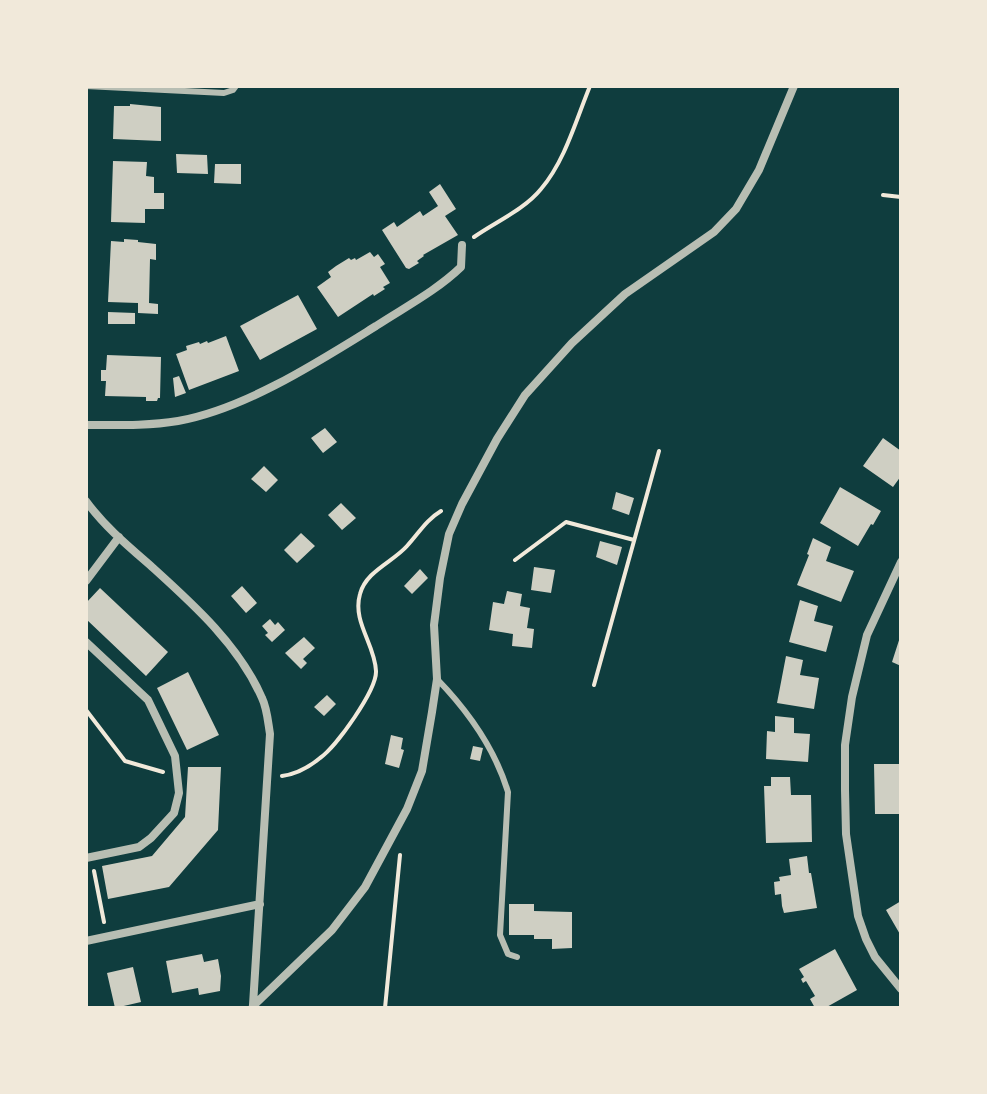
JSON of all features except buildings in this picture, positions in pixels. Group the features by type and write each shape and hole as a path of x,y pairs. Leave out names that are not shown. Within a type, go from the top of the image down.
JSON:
{"street":[{"path":"253,1007 332,930 365,887 407,809 422,771 437,679 434,625 449,534 497,439 525,395 572,343 625,294 714,232 736,209 759,170 794,86"},
{"path":"86,425 178,421 224,408 272,387 443,284 461,267 462,245"},
{"path":"86,501 119,537 219,632 249,671 264,701 270,734 253,1007"},
{"path":"86,581 119,537"},
{"path":"901,562 867,635 852,697 845,745 846,834 858,916 875,957 901,989"},
{"path":"890,581 901,587"},
{"path":"86,642 148,700 175,756 179,793 174,813 139,847 89,858"},
{"path":"86,941 260,904"}],"lane":[{"path":"86,86 224,93 236,86"},
{"path":"437,679 468,715 503,774 508,792 500,935 508,954 517,957"}],"path":[{"path":"462,245 540,191 558,164 590,86"},
{"path":"883,195 901,197"},
{"path":"594,685 659,451"},
{"path":"267,777 296,774 324,756 353,720 375,684 377,674 374,653 359,618 360,592 383,565 406,548 420,527 437,513 462,504"},
{"path":"515,560 566,522 634,540"},
{"path":"86,710 125,761 177,776"},
{"path":"385,1008 401,849 389,844"},
{"path":"89,858 105,926"}]}
